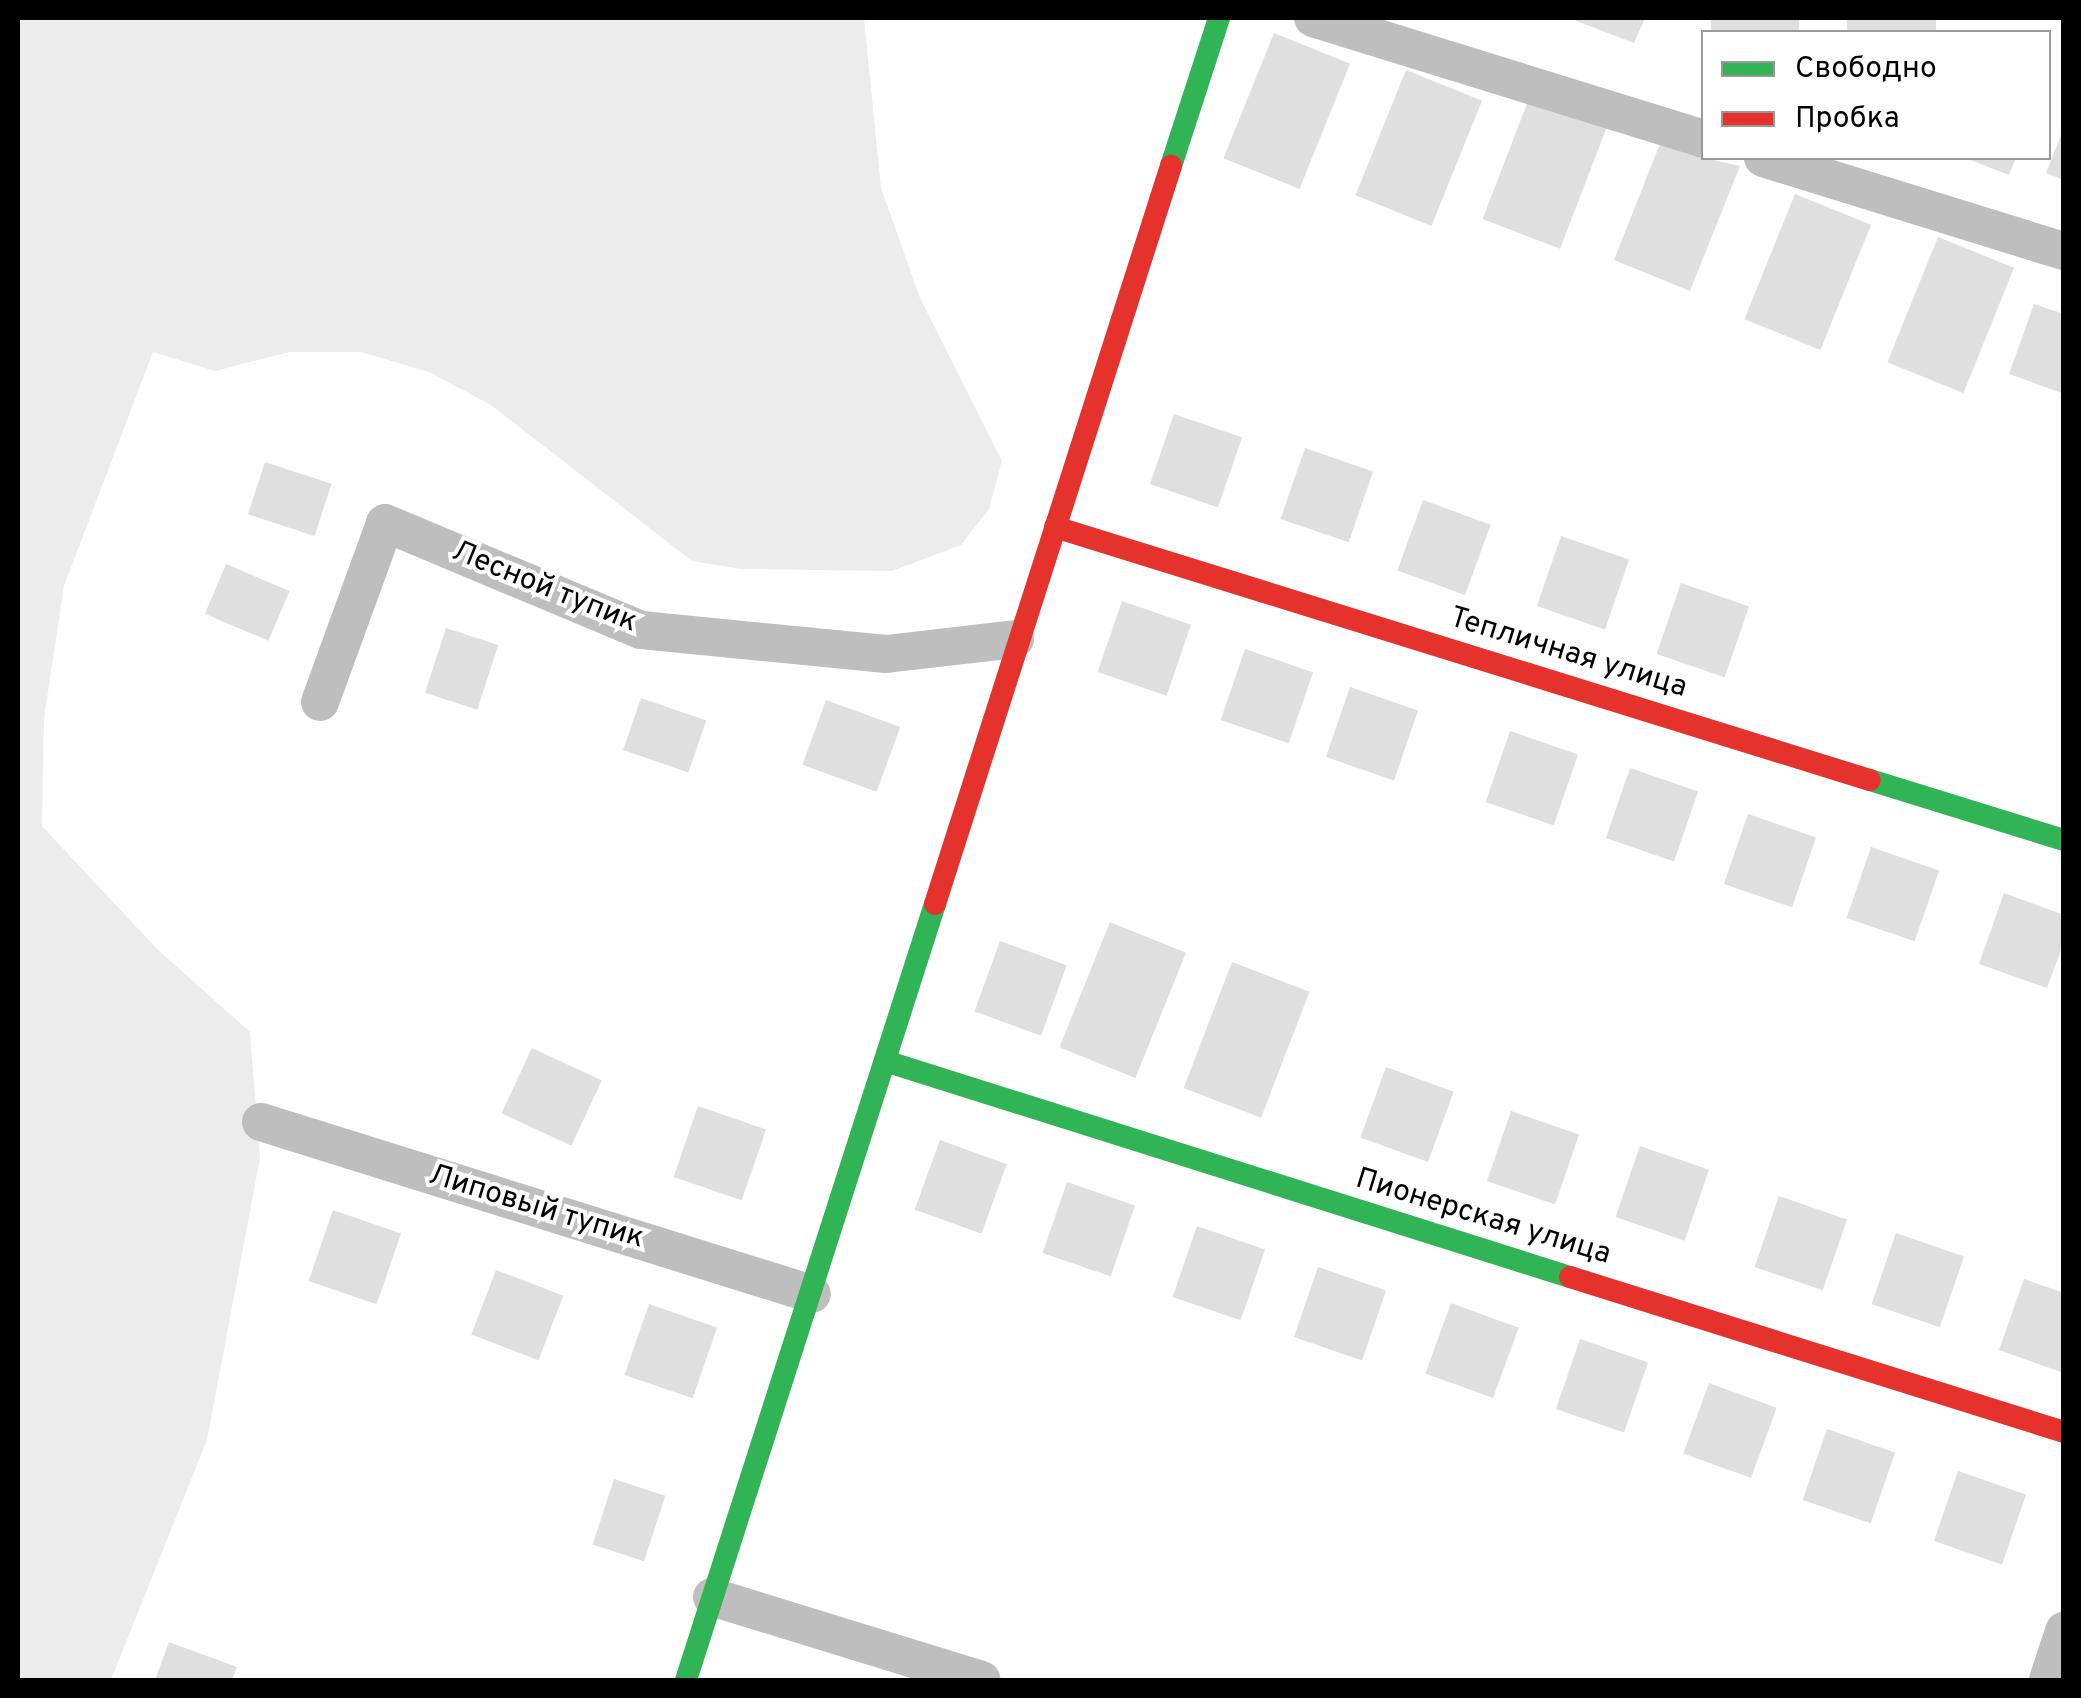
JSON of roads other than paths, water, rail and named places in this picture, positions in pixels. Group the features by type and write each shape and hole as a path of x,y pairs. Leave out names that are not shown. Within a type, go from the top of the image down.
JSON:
{"street":[{"path":"686,1680 812,1294 1015,639 1219,18"},
{"path":"1313,18 1701,138"},
{"path":"1769,160 2064,251"},
{"name":"Лесной тупик","path":"320,702 385,523 641,630 886,654 1015,639"},
{"name":"Тепличная улица","path":"1055,526 2064,840"},
{"name":"Пионерская улица","path":"885,1061 2064,1432"},
{"name":"Липовый тупик","path":"260,1122 812,1294"},
{"path":"712,1597 982,1680"},
{"path":"2048,1680 2064,1631"}]}
